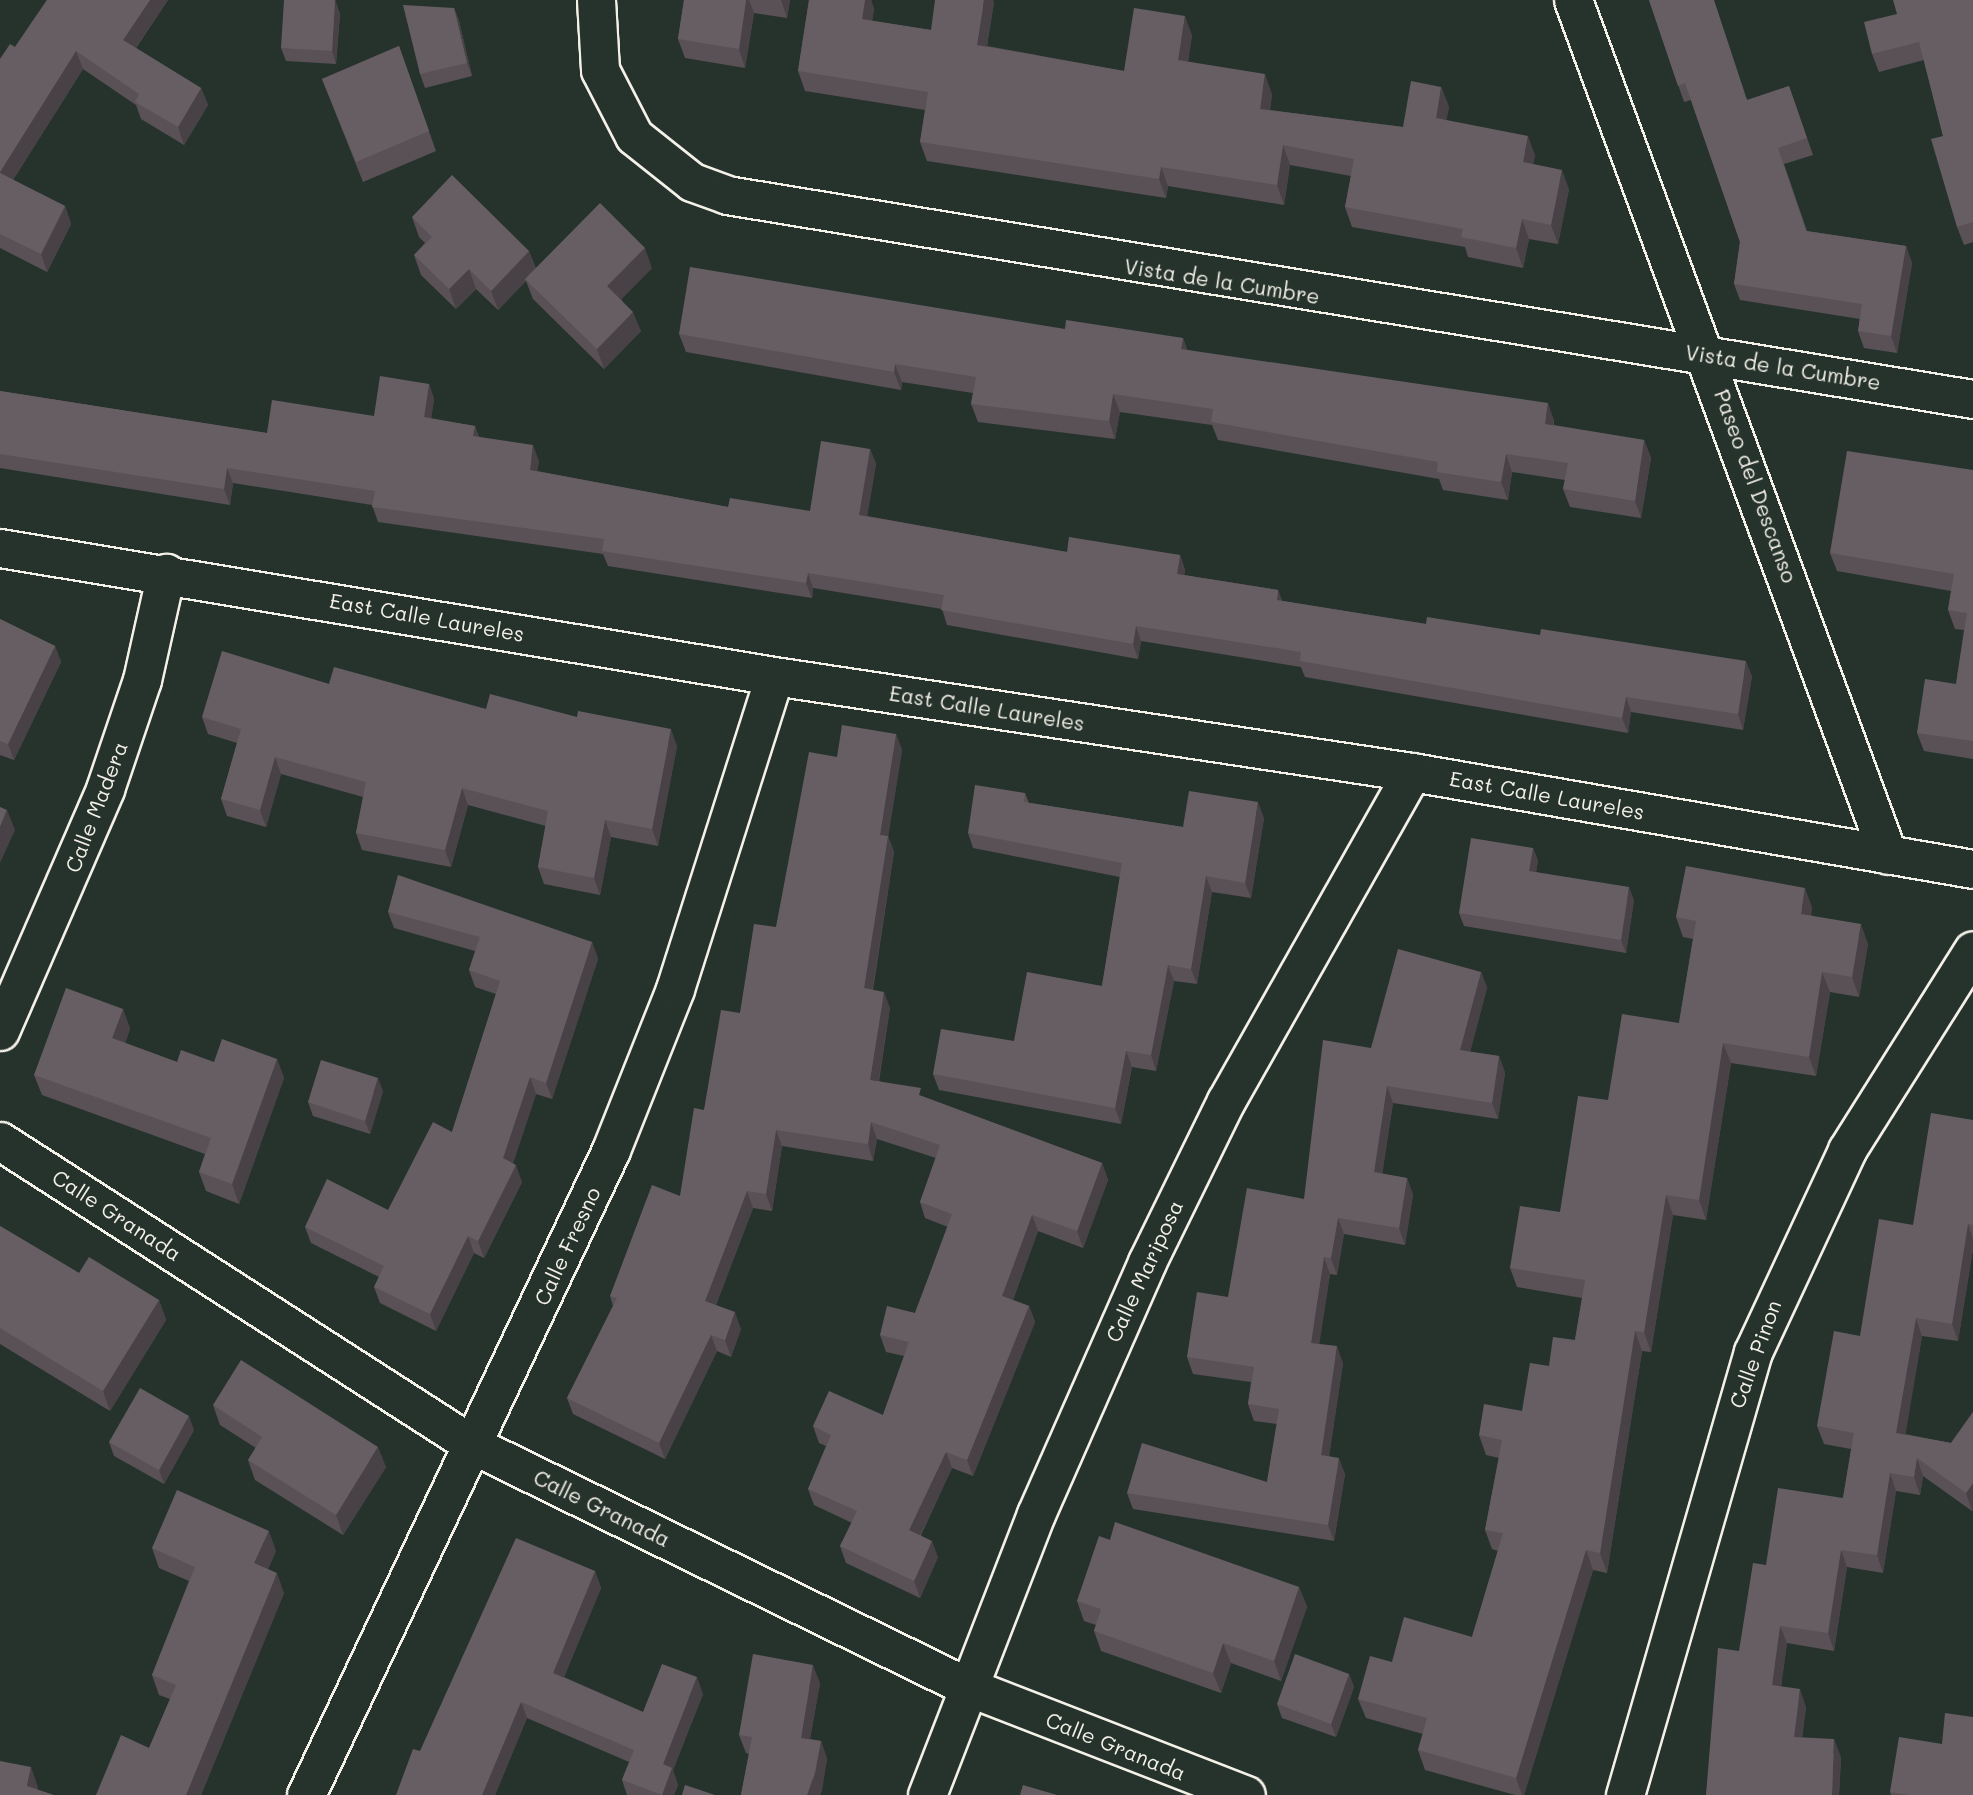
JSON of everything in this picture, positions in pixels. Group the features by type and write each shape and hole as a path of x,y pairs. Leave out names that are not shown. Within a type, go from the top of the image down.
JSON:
{"street":[{"name":"Vista de la Cumbre","path":"596,0 600,71 634,136 692,183 727,195 1353,302 1709,354 1973,398"},
{"name":"Paseo del Descanso","path":"1573,0 1709,354 1888,856"},
{"name":"East Calle Laureles","path":"0,548 166,573 774,676 1412,772 1973,869"},
{"name":"Calle Madera","path":"0,1031 105,789 142,680 166,573"},
{"name":"Calle Fresno","path":"306,1795 611,1150 675,989 774,676"},
{"name":"Calle Mariposa","path":"927,1795 968,1687 1147,1262 1226,1101 1412,772"},
{"name":"Calle Pinon","path":"1625,1795 1753,1352 1847,1150 1973,950"},
{"name":"Calle Granada","path":"0,1141 473,1445 968,1687 1246,1795"}],"building":[{"path":"47,0 150,0 123,40 201,88 178,127 135,102 139,94 76,51 0,172 0,59 10,44 15,47"},
{"path":"284,0 335,0 332,51 281,48"},
{"path":"684,0 746,0 739,49 678,39"},
{"path":"809,0 865,0 862,19 931,30 935,0 984,0 977,45 1124,71 1134,8 1185,16 1178,60 1265,74 1260,109 1403,127 1411,81 1441,87 1436,118 1528,136 1523,162 1562,170 1551,225 1522,219 1516,248 1461,237 1463,229 1345,207 1354,159 1283,145 1277,185 1161,167 1159,179 920,142 928,92 798,71"},
{"path":"1649,0 1714,0 1747,100 1789,86 1807,138 1778,148 1806,231 1906,246 1891,336 1858,331 1862,304 1734,284 1740,242 1685,83 1678,86"},
{"path":"1893,0 1973,0 1973,222 1957,227 1931,139 1943,136 1919,42 1872,54 1864,22 1897,14"},
{"path":"403,5 454,8 467,63 420,74"},
{"path":"399,46 429,131 356,162 322,79"},
{"path":"0,173 65,206 41,254 0,234"},
{"path":"452,175 529,251 491,291 469,269 449,289 414,255 432,237 412,217"},
{"path":"600,203 645,248 607,286 633,312 597,349 525,279"},
{"path":"690,267 1065,329 1066,320 1183,338 1181,349 1548,403 1545,424 1644,440 1635,501 1563,489 1568,463 1506,454 1501,482 1437,472 1438,462 1211,422 1213,409 1113,394 1109,421 971,404 976,377 895,364 894,372 679,334"},
{"path":"380,376 429,384 424,417 475,426 473,436 533,445 530,470 728,507 730,498 810,511 821,441 870,449 859,515 1067,552 1069,537 1180,555 1177,574 1278,590 1277,600 1426,624 1427,617 1540,635 1541,629 1746,661 1738,714 1626,697 1622,718 1300,661 1301,652 1136,626 1133,644 941,610 944,595 808,573 806,583 602,551 604,539 372,507 375,491 227,468 224,489 0,454 0,391 267,433 272,400 374,416"},
{"path":"1847,451 1973,470 1973,741 1917,733 1925,679 1956,684 1967,613 1948,610 1954,574 1830,553"},
{"path":"0,619 55,646 8,744 0,741"},
{"path":"222,651 329,684 334,667 486,709 490,694 577,717 578,711 671,729 652,829 605,820 594,878 538,867 548,811 462,788 445,850 356,833 366,782 275,757 260,810 221,799 241,729 202,717"},
{"path":"842,725 896,734 880,835 888,836 864,988 884,992 870,1080 921,1088 919,1095 1102,1163 1077,1231 1032,1215 1002,1296 1029,1306 967,1460 946,1452 909,1530 932,1541 914,1581 840,1546 857,1511 808,1489 831,1435 813,1426 829,1391 883,1415 909,1342 880,1335 887,1306 915,1313 952,1214 920,1202 940,1145 871,1122 868,1144 776,1130 766,1194 747,1191 705,1301 735,1312 725,1340 711,1335 659,1443 567,1398 617,1298 610,1296 652,1185 680,1196 694,1108 704,1110 721,1010 740,1013 754,924 776,927 809,752 837,757"},
{"path":"975,785 1025,793 1024,802 1183,827 1189,791 1258,802 1245,883 1206,876 1191,969 1168,965 1151,1055 1126,1051 1115,1108 933,1074 941,1029 1014,1041 1027,972 1102,986 1122,863 968,833"},
{"path":"0,807 7,810 0,827"},
{"path":"1471,838 1533,848 1529,871 1629,887 1621,940 1459,913"},
{"path":"1686,866 1805,888 1801,914 1861,924 1852,977 1822,972 1809,1057 1723,1043 1699,1200 1666,1195 1644,1332 1635,1331 1600,1553 1586,1550 1516,1778 1418,1750 1427,1718 1358,1699 1370,1656 1392,1662 1404,1617 1472,1637 1503,1533 1485,1530 1502,1440 1479,1435 1484,1404 1522,1411 1530,1363 1549,1366 1553,1337 1575,1340 1585,1280 1510,1268 1520,1206 1560,1212 1578,1096 1608,1100 1622,1014 1679,1023 1696,921 1676,917"},
{"path":"398,875 592,942 546,1083 530,1077 503,1158 516,1165 478,1241 468,1236 430,1314 374,1287 384,1266 305,1227 327,1179 388,1210 433,1122 452,1132 500,981 469,970 480,937 388,912"},
{"path":"1398,949 1481,972 1460,1050 1499,1056 1492,1103 1387,1086 1374,1172 1407,1178 1399,1228 1338,1218 1331,1258 1324,1257 1311,1343 1337,1346 1321,1455 1339,1458 1328,1525 1127,1493 1142,1443 1267,1482 1279,1409 1248,1404 1254,1367 1187,1357 1197,1292 1228,1297 1247,1188 1304,1199 1323,1040 1371,1048"},
{"path":"66,988 123,1009 112,1038 177,1062 181,1050 214,1062 222,1039 277,1059 232,1184 199,1172 211,1138 34,1075"},
{"path":"321,1060 378,1078 365,1121 308,1102"},
{"path":"1931,1113 1973,1120 1973,1225 1968,1224 1952,1324 1916,1318 1896,1433 1951,1443 1973,1412 1973,1483 1966,1493 1917,1458 1914,1477 1890,1473 1877,1555 1841,1550 1828,1633 1780,1626 1772,1685 1800,1689 1794,1737 1834,1739 1832,1795 1706,1795 1718,1648 1739,1651 1753,1563 1766,1565 1778,1488 1843,1498 1854,1433 1817,1426 1834,1331 1860,1336 1879,1219 1913,1225"},
{"path":"0,1226 79,1273 89,1257 159,1300 103,1391 0,1328"},
{"path":"241,1360 378,1447 336,1515 248,1460 262,1437 213,1405"},
{"path":"140,1388 189,1416 159,1470 109,1442"},
{"path":"177,1490 269,1531 254,1563 277,1573 186,1795 96,1795 121,1735 149,1748 176,1685 152,1675 195,1567 152,1548"},
{"path":"1115,1522 1299,1587 1274,1661 1223,1643 1213,1673 1094,1631 1101,1609 1077,1601 1099,1536 1110,1540"},
{"path":"516,1538 595,1571 553,1673 643,1712 662,1664 697,1677 663,1764 672,1768 662,1795 622,1780 634,1750 521,1702 482,1795 396,1795 413,1749 420,1751"},
{"path":"753,1654 813,1665 801,1738 821,1741 815,1773 807,1795 741,1795 752,1737 739,1735"},
{"path":"1295,1654 1349,1674 1331,1724 1277,1704"},
{"path":"1945,1713 1973,1717 1973,1795 1909,1795 1890,1792 1899,1737 1942,1744"},
{"path":"0,1761 31,1767 27,1786 54,1795 0,1795"},
{"path":"685,1785 715,1795 682,1795"},
{"path":"1023,1785 1057,1795 1020,1795"}]}
